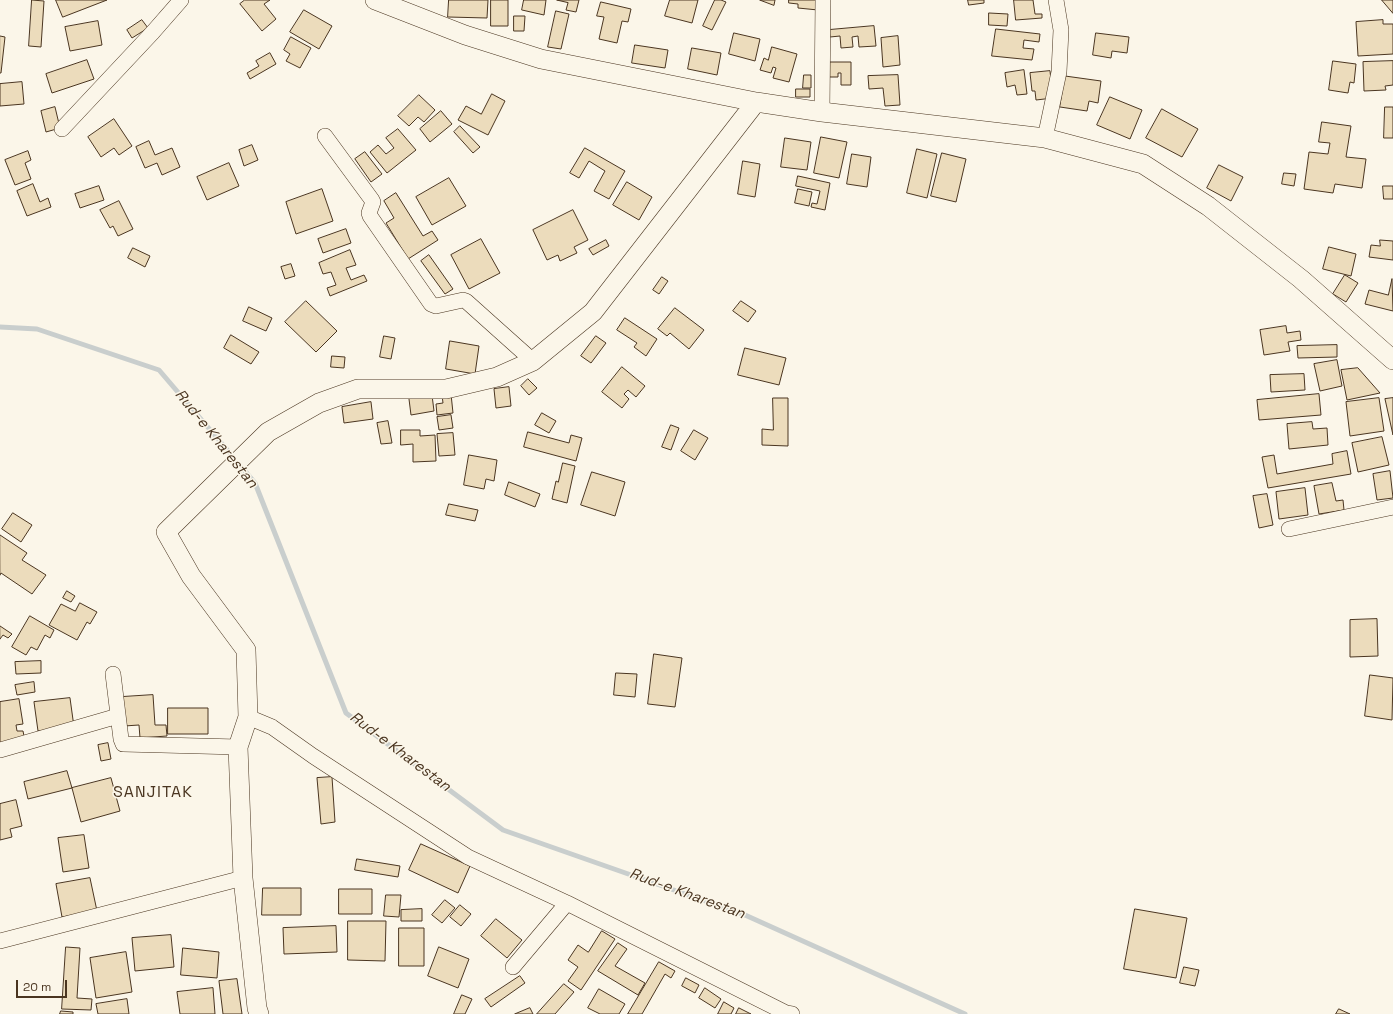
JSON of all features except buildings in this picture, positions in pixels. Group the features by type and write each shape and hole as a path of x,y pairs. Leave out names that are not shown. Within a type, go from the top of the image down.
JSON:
{"street":[{"path":"62,129 181,0"},
{"path":"375,0 465,35 542,58 756,102 822,112 1045,138 1143,164 1208,206 1301,279 1393,360"},
{"path":"822,112 823,0"},
{"path":"1045,138 1058,72 1061,30 1056,0"},
{"path":"259,1014 257,1008 243,878 238,747 248,717 246,650 191,576 166,532 268,432 319,403 358,389 446,389 497,377 532,361 593,312 756,102"},
{"path":"325,136 372,200 373,202 369,213 370,216 431,304 436,306 463,300 466,301 532,361"},
{"path":"1289,529 1393,507"},
{"path":"113,674 121,739 123,744 238,747"},
{"path":"0,750 118,716"},
{"path":"248,717 272,727 313,756 468,857 567,903 786,1013 792,1014"},
{"path":"0,941 243,878"},
{"path":"513,967 567,903"}],"waterway":[{"name":"Rud-e Kharestan","path":"0,327 37,329 159,370 235,459"},
{"name":"Rud-e Kharestan","path":"240,465 255,483 346,713 503,830 745,915 965,1014"}],"district":[{"name":"SANJITAK","path":"153,793"}]}
